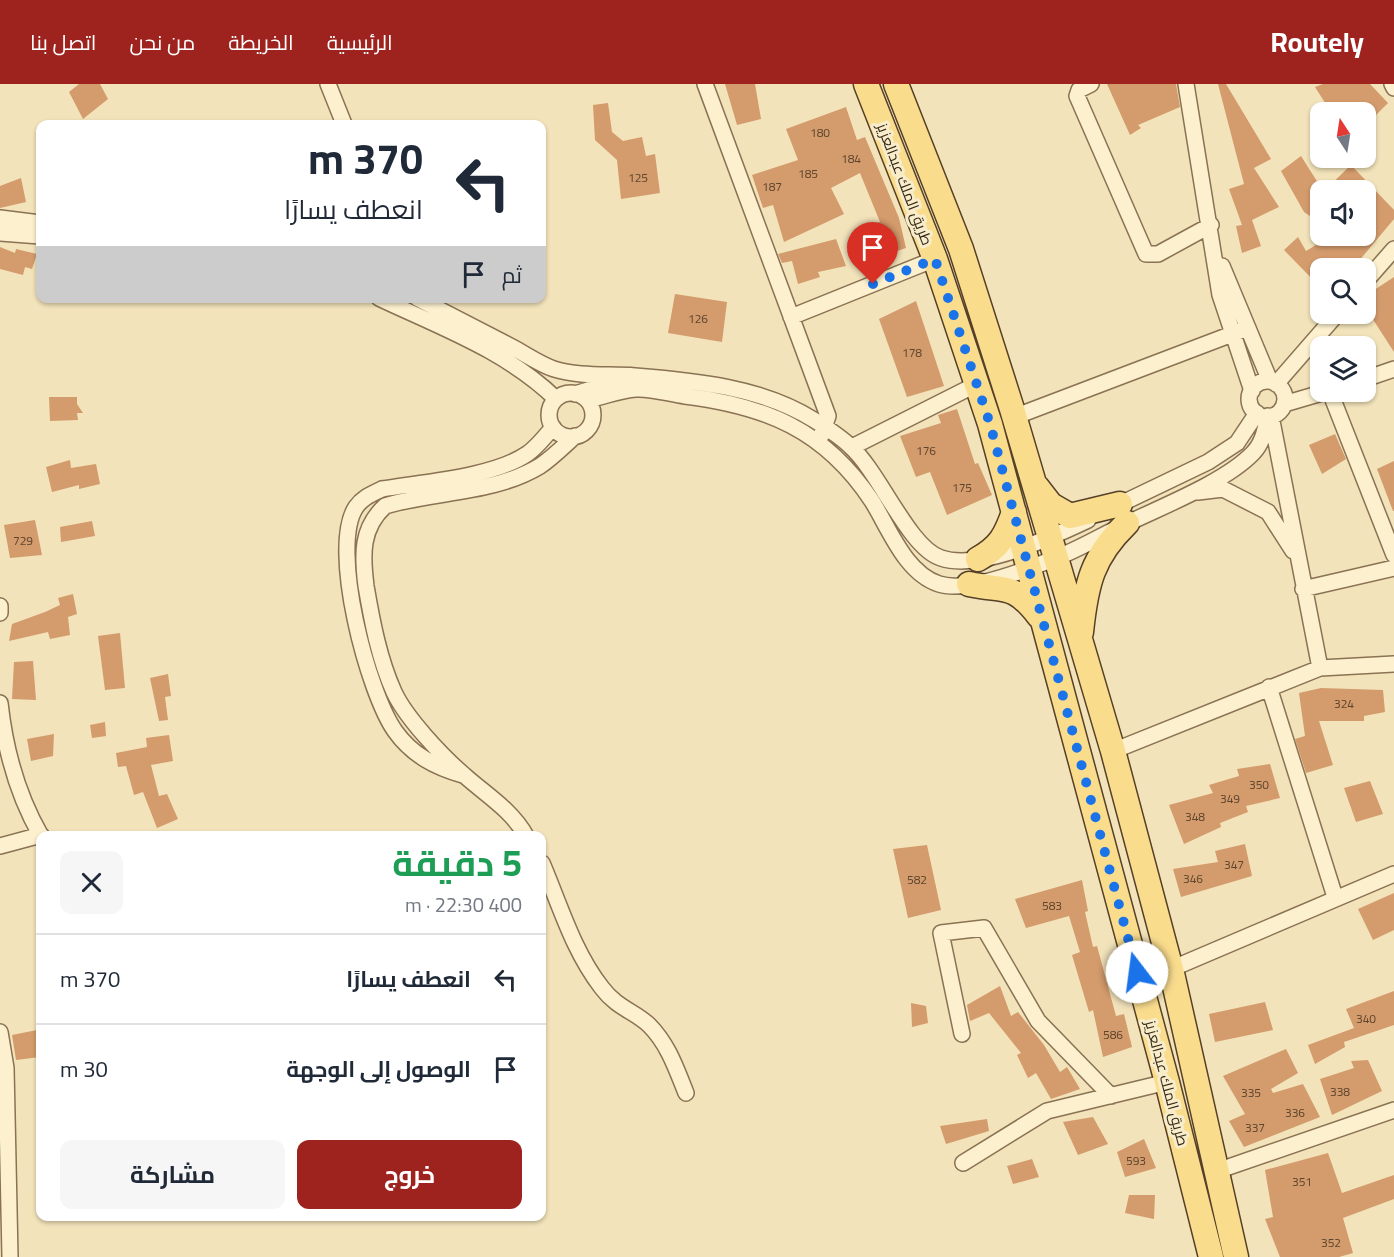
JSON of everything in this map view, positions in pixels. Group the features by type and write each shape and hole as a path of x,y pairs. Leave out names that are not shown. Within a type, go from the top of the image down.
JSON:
{"main road":[{"name":"طريق الملك عبدالعزيز","path":"866,84 935,259 977,384 1014,512 1167,1082 1211,1257"},
{"name":"طريق الملك عبدالعزيز","path":"896,84 961,249 1014,417 1051,549 1113,751 1171,969 1236,1257"},
{"path":"1032,481 1051,505 1070,516 1124,514"},
{"path":"978,559 995,550 1014,512"},
{"path":"1080,643 1084,601 1094,566 1124,514"},
{"path":"969,584 1007,588 1023,599 1041,618"}],"street":[{"path":"328,84 342,120"},
{"path":"705,84 828,416 818,444"},
{"path":"1091,84 1079,90 1077,96 1146,254 1158,254 1211,225"},
{"path":"1186,84 1211,225 1220,295 1252,391 1250,402 1266,415 1299,559 1320,668"},
{"path":"1392,84 1394,88"},
{"path":"0,218 36,223"},
{"path":"0,233 36,237"},
{"path":"1376,269 1394,249"},
{"path":"575,436 560,434 553,427 549,411 556,399 568,393 581,397 636,389 717,400 757,409 789,424 818,444 847,469 871,499 908,560 938,583 951,586 969,584 1025,558 1051,549 1124,514 1237,443 1266,415 1277,414 1284,404 1284,392 1273,382 1215,252"},
{"path":"791,317 935,259"},
{"path":"390,303 491,351 541,385 556,399"},
{"path":"427,303 554,369 573,373 635,376 735,389 777,401 825,428 852,447 880,482 928,553 956,561 1025,558 1051,549 1124,514 1189,494 1223,489 1268,512 1299,559"},
{"path":"1252,391 1259,383 1273,382 1328,324"},
{"path":"1014,417 1248,328"},
{"path":"1376,377 1392,374"},
{"path":"581,397 635,376"},
{"path":"852,447 977,384"},
{"path":"1284,404 1310,396"},
{"path":"522,831 495,801 463,775 411,717 395,693 371,615 364,572 366,532 373,517 385,506 494,484 520,476 541,465 588,428 592,414 581,397"},
{"path":"1334,402 1394,555"},
{"path":"1189,494 1252,454 1261,443 1266,415"},
{"path":"463,775 435,766 415,752 394,730 364,659 354,613 346,548 348,529 355,508 367,495 382,489 490,470 510,463 528,453 553,427"},
{"path":"1303,589 1394,568"},
{"path":"0,606 0,613"},
{"path":"1113,751 1320,668 1394,664"},
{"path":"1269,687 1335,897"},
{"path":"0,703 3,734 26,809 39,831"},
{"path":"0,846 36,836"},
{"path":"546,873 581,956 602,989 622,1009 647,1024 668,1048 686,1093"},
{"path":"1171,969 1335,897 1394,874"},
{"path":"962,1034 941,933 984,928 1038,1021 1111,1096"},
{"path":"0,1032 6,1068 10,1257"},
{"path":"963,1162 1047,1111 1167,1082"},
{"path":"1217,1171 1394,1110"}],"building":[{"path":"79,84 100,84 108,99 83,119 69,92"},
{"path":"725,84 755,84 761,119 737,125"},
{"path":"1107,84 1176,84 1180,107 1138,125 1141,128 1130,135"},
{"path":"1218,84 1226,84 1271,159 1254,168 1279,207 1252,220 1261,246 1242,253 1236,226 1242,225 1229,189 1244,184"},
{"path":"1323,84 1370,84 1388,103 1376,115 1376,102 1325,102 1315,87"},
{"path":"608,103 612,132 623,141 642,137 646,156 655,154 660,193 621,199 617,160 595,140 593,105"},
{"path":"846,107 857,140 865,137 899,218 906,248 870,260 859,227 880,222 860,173 831,188 844,214 784,242 773,205 763,208 752,175 798,160 786,129"},
{"path":"1301,156 1316,180 1310,180 1310,216 1304,212 1281,171"},
{"path":"1348,168 1354,168 1365,180 1335,180"},
{"path":"21,178 26,202 0,208 0,186"},
{"path":"1376,191 1394,210 1394,219 1376,241"},
{"path":"1298,237 1306,251 1314,246 1371,246 1361,258 1310,258 1310,277 1284,250"},
{"path":"836,239 846,266 818,272 820,277 798,284 792,261 782,263 778,254"},
{"path":"0,247 15,253 16,249 36,254 32,269 25,267 23,275 0,269"},
{"path":"1394,277 1394,352 1376,324 1376,289"},
{"path":"675,294 727,302 722,342 668,333"},
{"path":"916,301 944,386 907,397 879,319"},
{"path":"49,397 77,397 77,404 83,413 77,413 78,420 50,421"},
{"path":"957,409 975,464 978,463 992,495 947,515 930,472 916,477 900,436 941,423 938,415"},
{"path":"1335,434 1346,459 1322,474 1309,445"},
{"path":"70,460 71,468 96,464 100,484 79,489 79,485 52,492 46,467"},
{"path":"1394,461 1394,511 1393,511 1377,469"},
{"path":"35,520 42,555 10,558 4,525"},
{"path":"92,521 95,536 61,542 60,527"},
{"path":"73,594 77,614 68,617 70,635 50,639 48,632 9,641 12,624 60,605 58,598"},
{"path":"120,633 125,688 105,690 98,636"},
{"path":"33,661 36,700 12,699 14,662"},
{"path":"168,674 171,696 165,697 168,720 159,721 150,678"},
{"path":"1321,688 1383,690 1385,712 1364,716 1364,721 1319,721 1333,765 1306,773 1295,739 1305,736 1299,693"},
{"path":"105,722 106,736 92,738 90,725"},
{"path":"54,734 53,756 31,761 27,739"},
{"path":"169,735 173,761 151,765 159,796 167,794 178,819 157,828 143,792 134,795 126,766 118,767 116,753 147,747 146,738"},
{"path":"1270,764 1280,798 1246,806 1248,812 1220,823 1221,827 1184,844 1169,805 1213,793 1209,785 1239,776 1237,769"},
{"path":"1370,781 1383,814 1356,822 1344,788"},
{"path":"1245,844 1252,876 1181,897 1173,869 1218,862 1215,851"},
{"path":"927,845 941,910 908,918 893,849"},
{"path":"1082,880 1088,911 1085,912 1093,947 1097,946 1116,1016 1124,1014 1132,1047 1103,1057 1093,1010 1089,1012 1072,955 1080,952 1069,916 1026,928 1015,899"},
{"path":"1394,893 1394,930 1373,940 1358,909"},
{"path":"1000,986 1011,1016 1018,1012 1044,1045 1060,1072 1067,1067 1080,1089 1051,1099 1036,1073 1028,1078 1017,1055 1021,1053 989,1013 970,1021 967,1005"},
{"path":"1394,991 1394,1025 1344,1042 1345,1047 1315,1064 1308,1045 1354,1028 1346,1009"},
{"path":"1265,1002 1273,1030 1215,1042 1209,1014"},
{"path":"911,1003 926,1006 928,1023 912,1027"},
{"path":"36,1030 36,1058 16,1060 12,1035"},
{"path":"1286,1049 1298,1073 1271,1089 1273,1093 1303,1084 1320,1117 1244,1147 1229,1121 1245,1114 1223,1076"},
{"path":"1368,1060 1382,1091 1332,1115 1320,1079 1354,1068 1351,1061"},
{"path":"1093,1117 1108,1144 1078,1155 1063,1122"},
{"path":"987,1119 989,1131 946,1144 940,1126"},
{"path":"1144,1139 1156,1168 1125,1177 1117,1152"},
{"path":"1328,1153 1342,1193 1394,1175 1394,1199 1343,1218 1353,1253 1339,1257 1280,1257 1265,1219 1273,1217 1265,1170"},
{"path":"1032,1159 1039,1177 1013,1184 1007,1166"},
{"path":"1129,1195 1155,1195 1154,1219 1125,1213"}],"route":[{"path":"873,284 935,259 990,424 1137,972"}]}
